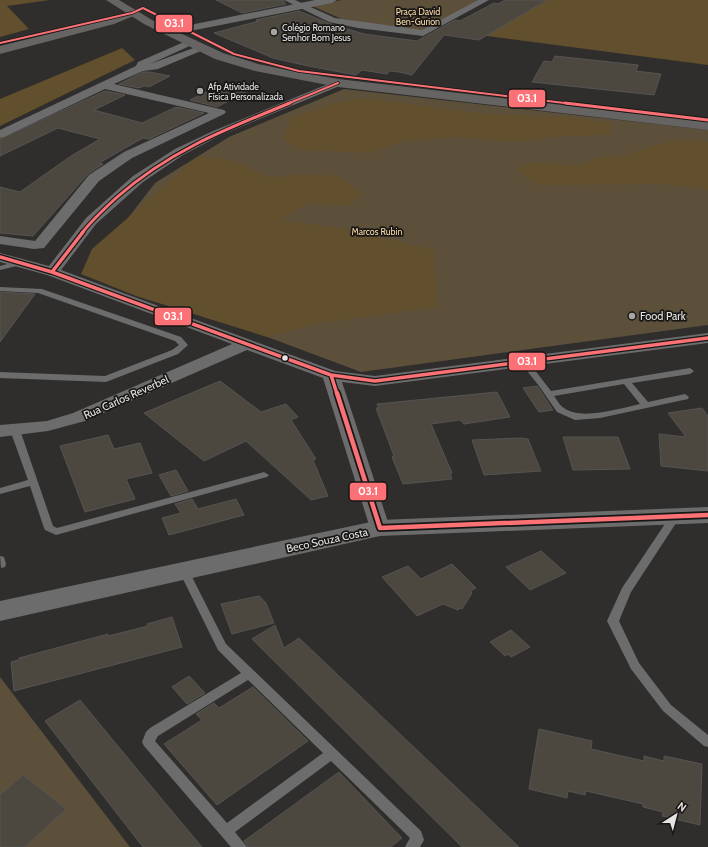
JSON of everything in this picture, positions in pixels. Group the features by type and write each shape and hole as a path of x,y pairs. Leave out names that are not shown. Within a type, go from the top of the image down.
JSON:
{"main road":[{"path":"120,2 143,8 154,19 191,42 219,56 255,67 338,83 708,126"},
{"path":"120,2 132,13 185,29 234,54 299,71 507,98 708,120"},
{"path":"110,19 120,2"},
{"path":"0,50 132,13 143,8"},
{"path":"0,43 110,19 154,19"}],"street":[{"path":"288,0 339,21 358,25 423,33 485,0"},
{"path":"185,29 332,0"},
{"path":"141,68 142,64 191,42"},
{"path":"0,134 141,68 154,67 203,48"},
{"path":"170,51 185,55"},
{"path":"52,272 90,221 143,175 179,152 217,133 338,83"},
{"path":"0,240 34,246 39,245 94,178 108,168 220,112 104,85"},
{"path":"108,168 143,175"},
{"path":"0,257 52,272 246,344 331,374 352,379 375,381 708,338"},
{"name":"Rua Carlos Reverbel","path":"7,430 48,426 79,417 246,344"},
{"path":"331,374 380,528"},
{"name":"Beco Souza Costa","path":"0,611 380,528 708,516"}],"lane":[{"path":"0,268 18,263"},
{"path":"0,289 39,291 178,339 184,345 175,352 106,380 0,375"},
{"path":"524,362 560,410 575,418 600,415 685,397"},
{"path":"549,394 690,371"},
{"path":"627,382 646,405"},
{"path":"7,430 33,482 49,528 56,532 264,475"},
{"path":"0,491 33,482"},
{"path":"676,517 626,591 613,621 635,666 667,708 708,742"},
{"path":"184,571 222,647 416,835 417,840 414,846"},
{"path":"240,847 148,742 150,736 154,732 250,673"},
{"path":"226,830 332,753"}],"green space":[{"name":"Praça David Ben-Gurion","path":"342,0 478,0 420,33 342,19 312,6"},
{"name":"Marcos Rubin","path":"344,89 708,130 708,325 361,372 88,270 155,183 229,137"},
{"path":"0,677 130,847 0,847"}],"shaded area":[{"path":"0,0 50,0 7,6 29,29 0,37"},
{"path":"544,0 708,0 708,65 480,35"},
{"path":"122,48 135,60 0,126 0,99"},
{"path":"366,98 484,114 573,117 612,123 611,133 588,136 560,136 525,141 496,141 463,137 404,141 371,153 301,150 283,139 292,117 337,103"},
{"path":"681,139 708,142 708,190 665,184 536,185 516,169 537,162 578,166 599,157 625,155 652,146"},
{"path":"199,156 235,161 270,178 302,174 339,176 362,194 347,206 309,203 280,220 352,230 434,250 437,307 320,323 267,337 136,296 81,274 92,249"}],"building":[{"path":"216,0 283,0 286,4 242,13"},
{"path":"505,0 547,0 479,40 444,35 412,75 390,71 387,74 362,70 356,75 308,66 273,58 214,33 259,21 256,20 299,11 328,23 364,34 417,41 455,20 460,21 494,3 498,4"},
{"path":"555,56 638,65 636,71 661,74 654,95 532,82 544,61 552,62"},
{"path":"143,72 170,76 149,87 144,86 139,88 119,84"},
{"path":"230,84 255,87 217,107 190,100 206,92 211,93"},
{"path":"105,91 125,95 94,110 142,123 176,107 204,113 149,139 143,138 99,163 103,164 88,174 33,236 0,233 0,187 20,192 71,156 100,139 58,128 0,156 0,139"},
{"path":"0,292 35,294 0,342"},
{"path":"220,381 261,412 286,404 298,417 291,420 316,459 313,460 328,496 311,500 246,441 204,461 144,413"},
{"path":"537,386 553,410 539,412 523,388"},
{"path":"497,392 510,417 464,424 460,420 431,424 452,473 450,473 452,479 403,484 392,457 394,456 376,408 379,408 377,404"},
{"path":"702,408 708,416 708,471 661,466 659,434 686,437 668,413"},
{"path":"108,435 114,449 140,443 152,473 126,479 135,499 85,512 60,446"},
{"path":"563,437 618,437 630,469 573,470"},
{"path":"528,439 541,471 484,475 472,440"},
{"path":"176,470 188,491 171,496 159,475"},
{"path":"192,499 198,509 236,499 244,515 169,535 162,518 181,513 175,504"},
{"path":"541,551 566,573 530,590 506,567"},
{"path":"452,564 476,588 470,591 472,593 462,609 460,608 458,610 443,604 417,616 382,577 408,566 421,579"},
{"path":"259,596 266,603 274,623 232,634 221,604"},
{"path":"172,617 182,647 14,691 11,662 19,660 19,658 108,634 108,636 148,626 147,624"},
{"path":"275,625 284,648 299,638 519,847 462,847 252,639"},
{"path":"511,630 530,647 511,657 508,654 505,656 490,642"},
{"path":"189,676 205,693 187,704 172,687"},
{"path":"253,687 308,741 217,805 164,744 202,720 196,714 214,703 219,708"},
{"path":"80,700 202,847 143,847 45,721"},
{"path":"539,729 592,741 591,749 644,761 644,756 664,761 664,756 702,764 700,825 662,816 663,812 643,807 643,804 586,791 585,795 568,791 567,798 529,789"},
{"path":"339,772 402,838 391,847 248,847 244,841"},
{"path":"23,775 66,809 25,847 0,847 0,795"}],"transit line":[{"name":"03.1","path":"0,43 132,13 143,8 234,54 299,71 708,120"},
{"name":"03.1","path":"52,272 91,221 138,179 179,152 217,133 338,83"},
{"name":"03.1","path":"0,257 52,272 331,375 375,381 708,338"},
{"name":"03.1","path":"331,375 380,528 708,515"}],"place":[{"name":"Colégio Romano Senhor Bom Jesus","path":"274,32"},
{"name":"Afp Atividade Física Personalizada","path":"200,91"},
{"name":"Food Park","path":"632,316"}]}
